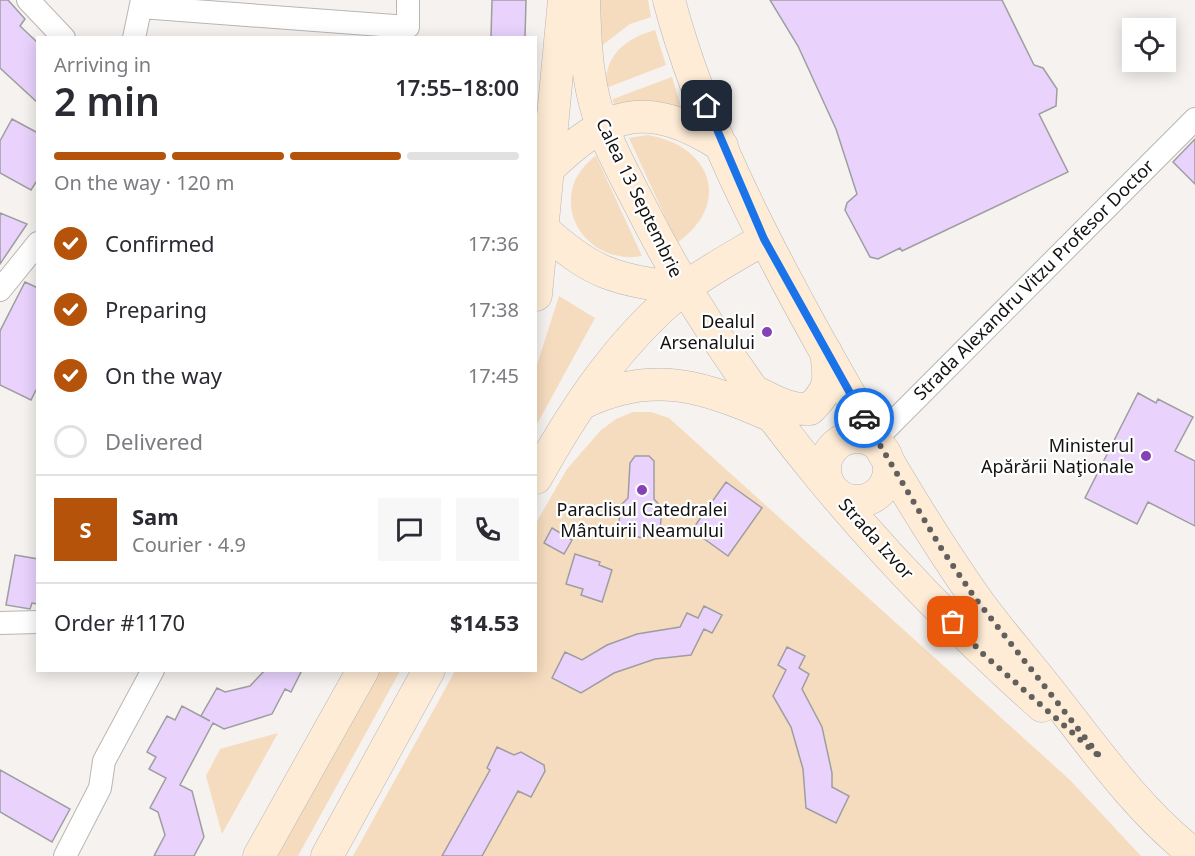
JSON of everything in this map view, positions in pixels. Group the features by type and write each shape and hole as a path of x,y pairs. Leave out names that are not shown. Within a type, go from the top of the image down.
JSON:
{"main road":[{"path":"537,278 541,212 564,0"},
{"name":"Calea 13 Septembrie","path":"584,0 588,72 602,126 684,289"},
{"path":"669,0 722,146 764,239"},
{"path":"547,171 585,135 602,126 634,117 656,117 698,131 722,146"},
{"path":"541,212 573,254 601,272 622,279 684,289"},
{"name":"Calea 13 Septembrie","path":"537,476 580,405 620,350 645,323 684,289 764,239"},
{"name":"Strada Izvor","path":"764,239 879,446 975,598 1101,758 1173,838 1195,855"},
{"name":"Strada Izvor","path":"684,289 775,418 830,488 908,576 982,653 1101,758"},
{"path":"757,392 795,410 810,409 822,398 828,386 826,352"},
{"path":"580,405 608,390 631,385 680,385 727,396 775,418"},
{"path":"852,437 879,446 889,466 884,487 868,499 847,500 830,488 824,467 833,447 852,437"},
{"path":"259,856 362,672"},
{"path":"327,856 428,672"}],"street":[{"path":"28,0 62,36"},
{"path":"134,36 141,3 408,27 408,0"},
{"name":"Strada Alexandru Vitzu Profesor Doctor","path":"879,446 1195,119"},
{"path":"0,290 36,245"},
{"path":"0,623 36,622"},
{"path":"65,856 100,788 104,761 152,672"}],"shaded area":[{"path":"597,0 648,0 651,17 630,24 600,47"},
{"path":"655,30 666,65 606,88 609,66 618,50 634,38"},
{"path":"672,77 682,110 614,106 613,99"},
{"path":"647,135 669,141 687,150 699,163 707,178 709,194 705,211 694,227 677,243 629,138"},
{"path":"595,156 642,256 627,257 599,249 579,229 573,216 571,202 573,186 579,173"},
{"path":"559,296 595,318 537,424 537,365"},
{"path":"633,412 651,412 669,418 1070,780 1141,856 353,856 454,672 537,672 537,521 567,469 601,430 616,419"},
{"path":"378,672 399,672 298,856 276,856"},
{"path":"278,733 222,834 206,776 220,749"}],"building":[{"path":"0,0 8,0 25,19 20,26 36,41 36,101 0,68"},
{"path":"492,0 526,0 525,36 491,36"},
{"path":"770,0 1002,0 1034,65 1043,68 1057,89 1056,106 1039,114 1068,172 902,251 900,248 878,259 870,257 845,210 847,203 857,194 836,129 798,46"},
{"path":"12,119 36,132 36,182 31,190 0,173 0,141"},
{"path":"1195,139 1195,184 1173,162"},
{"path":"0,213 27,224 0,264"},
{"path":"25,282 36,287 36,390 31,400 0,385 0,331"},
{"name":"Ministerul Apărării Naţionale","path":"1138,393 1156,403 1158,399 1193,417 1175,451 1195,461 1195,526 1148,502 1137,524 1085,498"},
{"name":"Paraclisul Catedralei Mântuirii Neamului","path":"635,456 649,456 654,461 654,499 662,508 660,530 654,530 643,538 633,536 626,529 619,529 620,506 628,498 630,463"},
{"path":"726,482 762,508 728,556 692,530"},
{"path":"552,528 572,540 564,554 544,543"},
{"path":"575,554 600,562 599,565 612,570 602,602 581,595 583,589 566,584"},
{"path":"15,555 36,559 36,604 32,603 30,609 6,605"},
{"path":"704,606 722,615 712,633 704,629 691,655 655,659 614,673 581,693 552,678 565,652 582,660 607,645 637,634 680,627 687,613 698,618"},
{"path":"787,647 805,656 799,668 809,674 802,689 822,727 832,773 832,787 849,796 836,823 806,808 803,769 791,727 773,696 786,670 778,665"},
{"path":"263,672 301,672 291,692 285,689 272,714 224,729 213,723 180,785 192,791 204,837 194,856 154,856 165,835 158,812 150,808 166,778 149,769 156,757 147,752 167,716 175,720 182,706 210,721 201,716 217,688 225,692 250,686"},
{"path":"497,747 514,755 521,752 544,765 545,771 531,797 518,791 482,856 442,856 490,770 487,768"},
{"path":"0,770 70,809 52,842 0,812"}],"way so far":[{"path":"864,418 941,548 975,598 1101,758 982,653 953,622"}],"place":[{"name":"Dealul Arsenalului","path":"767,332"},
{"name":"Ministerul Apărării Naţionale","path":"1146,456"},
{"name":"Paraclisul Catedralei Mântuirii Neamului","path":"642,490"}],"route":[{"path":"707,106 722,146 764,239 864,418"}]}
